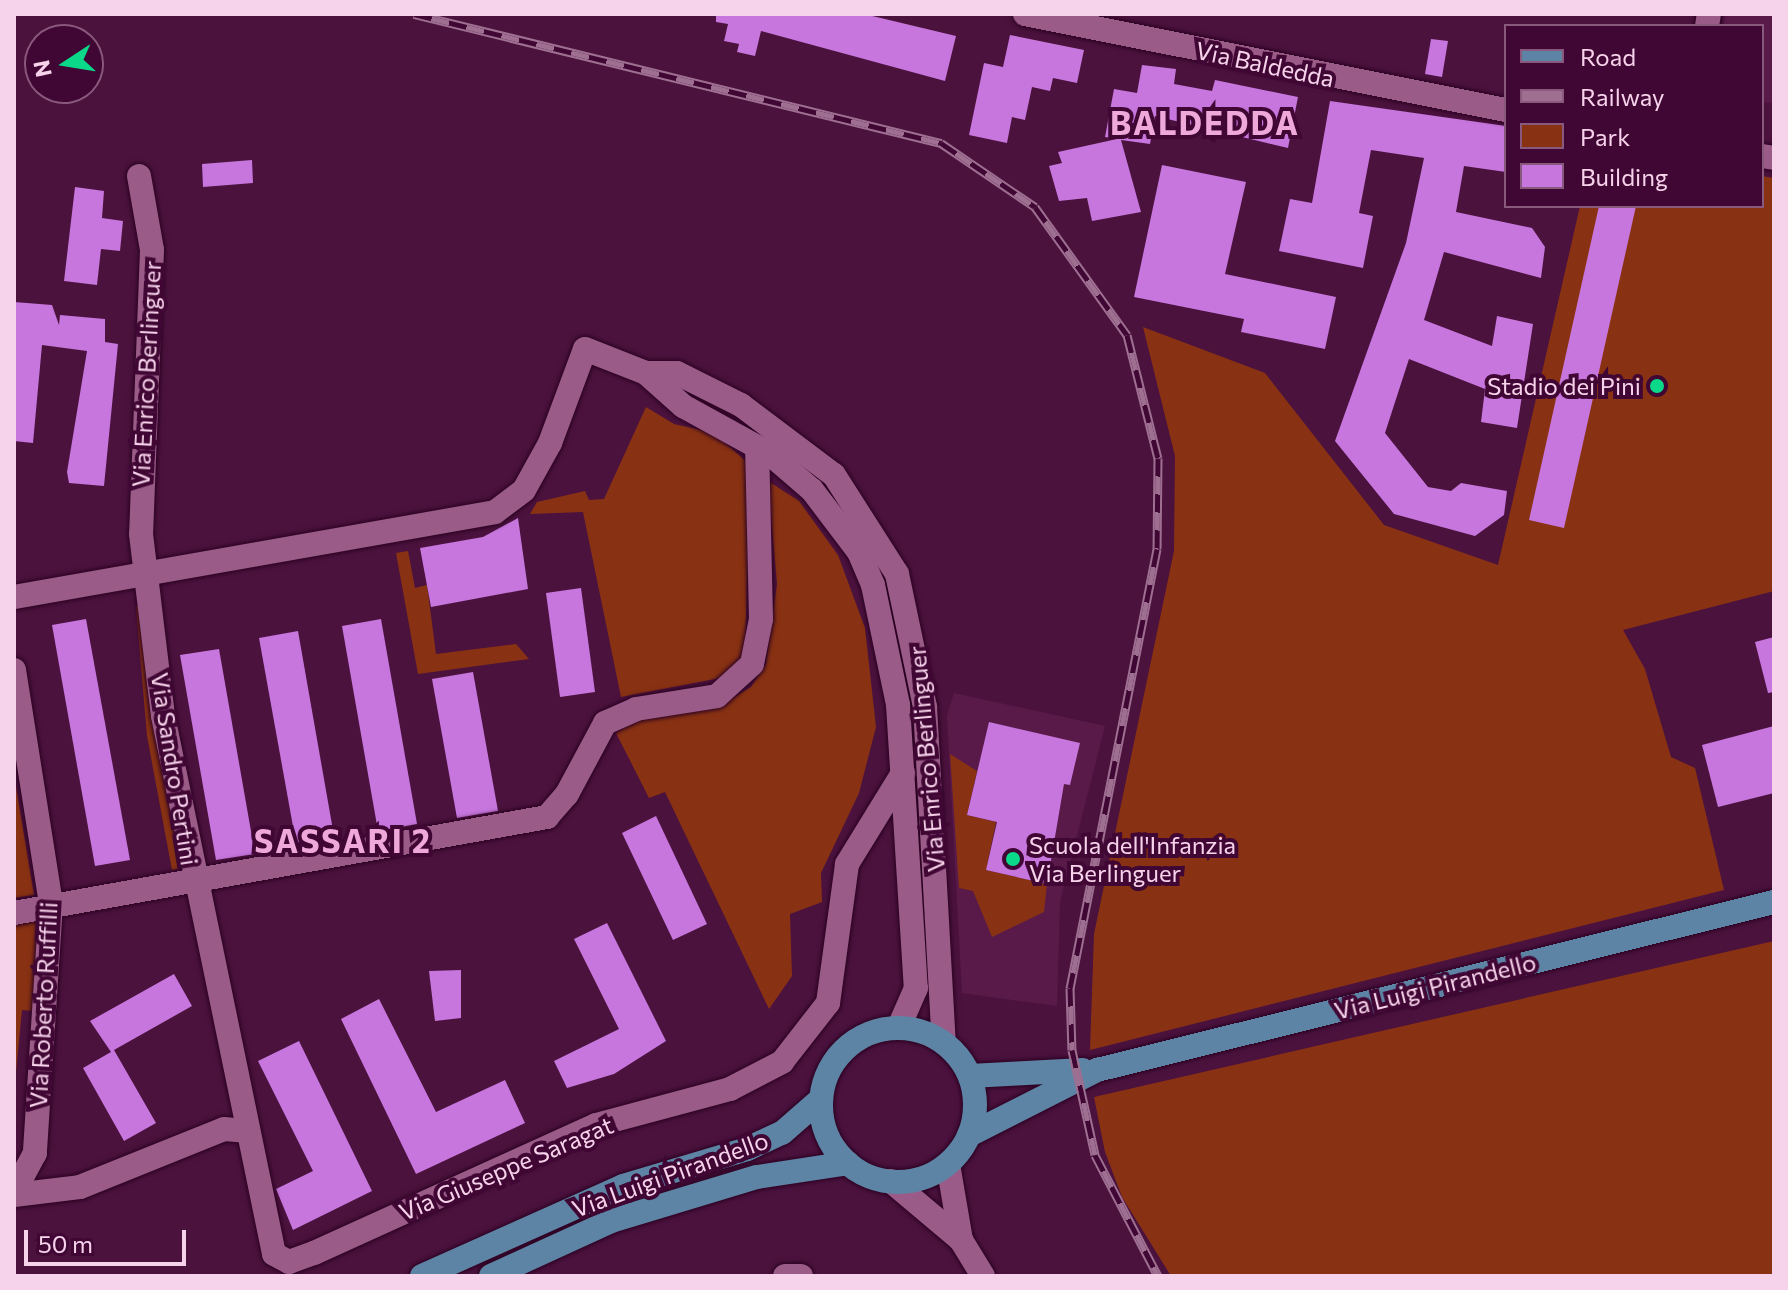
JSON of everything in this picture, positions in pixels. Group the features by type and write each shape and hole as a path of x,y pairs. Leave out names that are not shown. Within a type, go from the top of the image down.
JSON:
{"main road":[{"name":"Via Luigi Pirandello","path":"970,1076 1097,1070 1774,902"},
{"path":"899,1027 944,1042 970,1076 969,1135 948,1164 891,1181 848,1163 830,1141 821,1099 832,1066 855,1040 899,1027"},
{"name":"Via Luigi Pirandello","path":"969,1135 1097,1070"},
{"name":"Via Luigi Pirandello","path":"422,1276 623,1186 747,1149 782,1133 821,1099"},
{"name":"Via Luigi Pirandello","path":"491,1276 611,1221 757,1177 848,1163"}],"street":[{"name":"Via Baldedda","path":"1025,14 1504,110"},
{"name":"Via Enrico Berlinguer","path":"139,176 152,250 139,462 150,573 495,512 524,490 550,443 585,349 646,373 683,406 757,447 812,490 869,574 884,617 903,773 916,988 899,1027"},
{"name":"Via Enrico Berlinguer","path":"646,373 677,373 798,443 834,475 897,574 925,707 944,1042"},
{"name":"Via Sandro Pertini","path":"150,573 163,716 193,878 538,822 567,794 605,723 733,688 752,664 761,619 757,447"},
{"path":"14,597 150,573"},
{"name":"Via Roberto Ruffilli","path":"14,670 51,903 35,1153 14,1193"},
{"name":"Via Giuseppe Saragat","path":"246,1131 274,1254 289,1262 596,1125 758,1075 799,1045 828,1003 847,864 903,773"},
{"path":"14,913 51,903 193,878 225,1000 246,1131 224,1129 80,1187 14,1193"},
{"path":"35,1153 80,1187"},
{"path":"948,1164 961,1240"},
{"path":"891,1181 961,1240 983,1276"},
{"path":"785,1276 801,1276"}],"shaded area":[{"path":"1725,14 1774,14 1774,103 1764,102 1764,24 1723,24"},
{"name":"Scuola dell'Infanzia Via Berlinguer","path":"954,693 1105,726 1060,902 1057,1006 962,993 947,716"}],"green space":[{"path":"1764,176 1774,178 1774,591 1623,630 1645,669 1671,757 1695,768 1724,890 1090,1050 1094,934 1174,551 1175,456 1143,327 1265,373 1384,525 1498,565 1580,208 1764,208"},
{"path":"646,407 674,424 714,433 750,465 745,652 725,677 621,697 583,512 530,514 537,502 585,491 589,500 604,499"},
{"path":"768,481 799,501 838,555 865,628 876,727 859,793 821,873 822,902 790,914 792,976 769,1009 665,792 649,798 616,733 638,719 723,704 751,687 766,664 777,584"},
{"path":"408,551 415,588 427,585 436,654 516,644 529,659 418,674 396,553"},
{"path":"144,601 183,868 172,870 147,736 136,607"},
{"path":"950,754 977,771 967,815 996,822 986,870 1047,884 1044,912 992,937 973,891 959,888"},
{"path":"14,775 34,895 14,898"},
{"path":"41,917 33,1011 22,1010 14,1093 14,921"},
{"path":"1774,941 1774,1276 1171,1276 1122,1197 1105,1152 1094,1097"}],"building":[{"path":"716,14 864,14 956,36 945,81 761,31 755,56 737,52 739,44 724,41 728,24 716,22"},
{"path":"1010,35 1084,50 1077,83 1053,78 1050,91 1032,87 1025,120 1012,117 1007,143 969,135 984,63 1003,67"},
{"path":"1431,39 1448,41 1442,77 1425,74"},
{"path":"1142,65 1176,69 1174,84 1212,91 1215,80 1298,97 1288,148 1155,116 1150,144 1121,140 1141,212 1092,221 1087,198 1059,201 1049,166 1062,163 1058,152 1117,139 1105,137 1114,89 1137,93"},
{"path":"1330,101 1504,126 1504,172 1464,166 1456,212 1532,228 1545,247 1541,278 1444,252 1424,320 1492,346 1497,316 1533,324 1517,428 1481,422 1485,389 1409,359 1385,433 1428,487 1451,491 1461,483 1507,491 1504,515 1475,536 1394,514 1335,441 1406,243 1424,158 1371,150 1359,213 1373,216 1363,268 1279,251 1290,199 1312,203"},
{"path":"252,160 253,183 203,187 202,164"},
{"path":"1162,165 1246,182 1225,274 1336,297 1325,349 1241,332 1244,319 1134,297"},
{"path":"75,187 104,191 102,218 123,221 120,251 101,249 97,285 64,281"},
{"path":"1599,208 1636,208 1564,528 1529,520"},
{"path":"14,302 52,305 59,325 60,315 105,319 105,342 118,344 104,486 69,483 67,472 87,351 42,345 33,443 14,441"},
{"path":"518,518 528,589 431,607 420,548 483,537"},
{"path":"581,588 595,692 560,697 546,593"},
{"path":"86,619 130,860 95,866 52,625"},
{"path":"381,619 417,824 378,831 342,626"},
{"path":"298,631 334,836 296,843 259,638"},
{"path":"1774,637 1774,692 1768,693 1755,642"},
{"path":"219,649 255,854 216,860 180,655"},
{"path":"473,672 498,811 457,818 432,679"},
{"path":"989,722 1080,743 1070,785 1064,784 1047,884 986,870 997,822 967,815"},
{"path":"1774,726 1774,793 1718,807 1702,745"},
{"path":"656,816 707,924 673,940 622,833"},
{"path":"607,923 666,1041 614,1074 567,1088 554,1061 619,1029 574,939"},
{"path":"461,970 461,1018 435,1021 429,971"},
{"path":"174,974 192,1006 114,1050 156,1123 124,1141 83,1068 111,1052 90,1021"},
{"path":"379,999 436,1112 505,1080 525,1123 416,1174 341,1019"},
{"path":"299,1041 372,1191 293,1230 276,1189 313,1171 258,1061"}],"railway":[{"path":"414,14 941,143 1035,207 1127,335 1158,458 1157,549 1070,988 1072,1050 1095,1155 1158,1276"}],"place":[{"name":"Stadio dei Pini","path":"1657,386"},
{"name":"Scuola dell'Infanzia Via Berlinguer","path":"1013,859"}],"district":[{"name":"BALDEDDA","path":"1205,122"},
{"name":"SASSARI 2","path":"343,840"}]}
